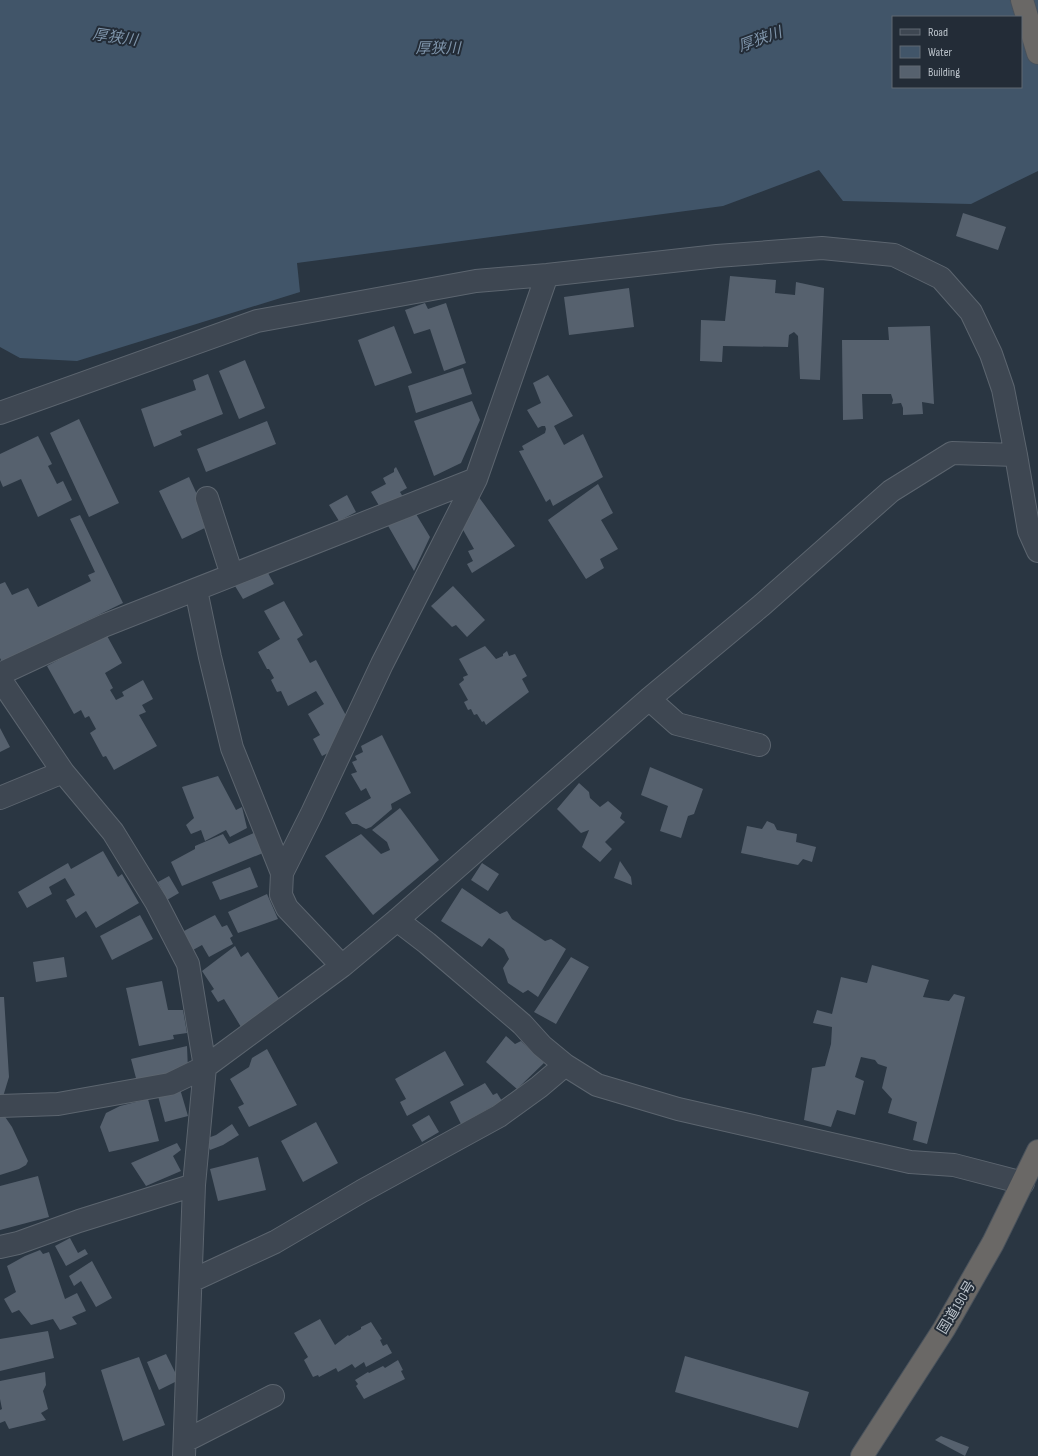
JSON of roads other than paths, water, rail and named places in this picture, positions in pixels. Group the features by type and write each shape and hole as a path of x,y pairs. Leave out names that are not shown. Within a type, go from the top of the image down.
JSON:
{"highway":[{"path":"1022,0 1038,53"},
{"name":"国道190号","path":"862,1456 944,1329 993,1243 1038,1151"}],"street":[{"path":"0,413 257,322 476,281 547,275 717,256 822,248 894,255 941,278 971,312 991,354 1003,389 1029,531 1038,551"},
{"path":"342,966 287,908 281,895 282,873 382,664 476,479 547,275"},
{"path":"0,1106 58,1104 155,1087 170,1084 205,1067 342,966 397,920 649,699 762,605 891,491 952,453 1016,455"},
{"path":"0,674 103,626 476,479"},
{"path":"207,498 232,575"},
{"path":"196,590 210,657 232,748 282,873"},
{"path":"0,679 63,772 113,832 156,902 188,964 205,1067 194,1185 185,1449"},
{"path":"649,699 677,724 759,745"},
{"path":"0,798 63,772"},
{"path":"397,920 522,1024 542,1046 565,1065 597,1085 678,1108 910,1162 954,1165 1023,1183"},
{"path":"191,1281 274,1242 362,1191 500,1116 539,1087 565,1065"},
{"path":"0,1247 18,1243 79,1221 194,1185"},
{"path":"185,1449 273,1396"}],"water":[{"name":"厚狭川","path":"0,0 1038,0 1038,171 971,204 843,201 819,170 723,206 297,263 300,292 77,361 20,358 0,347"}]}
